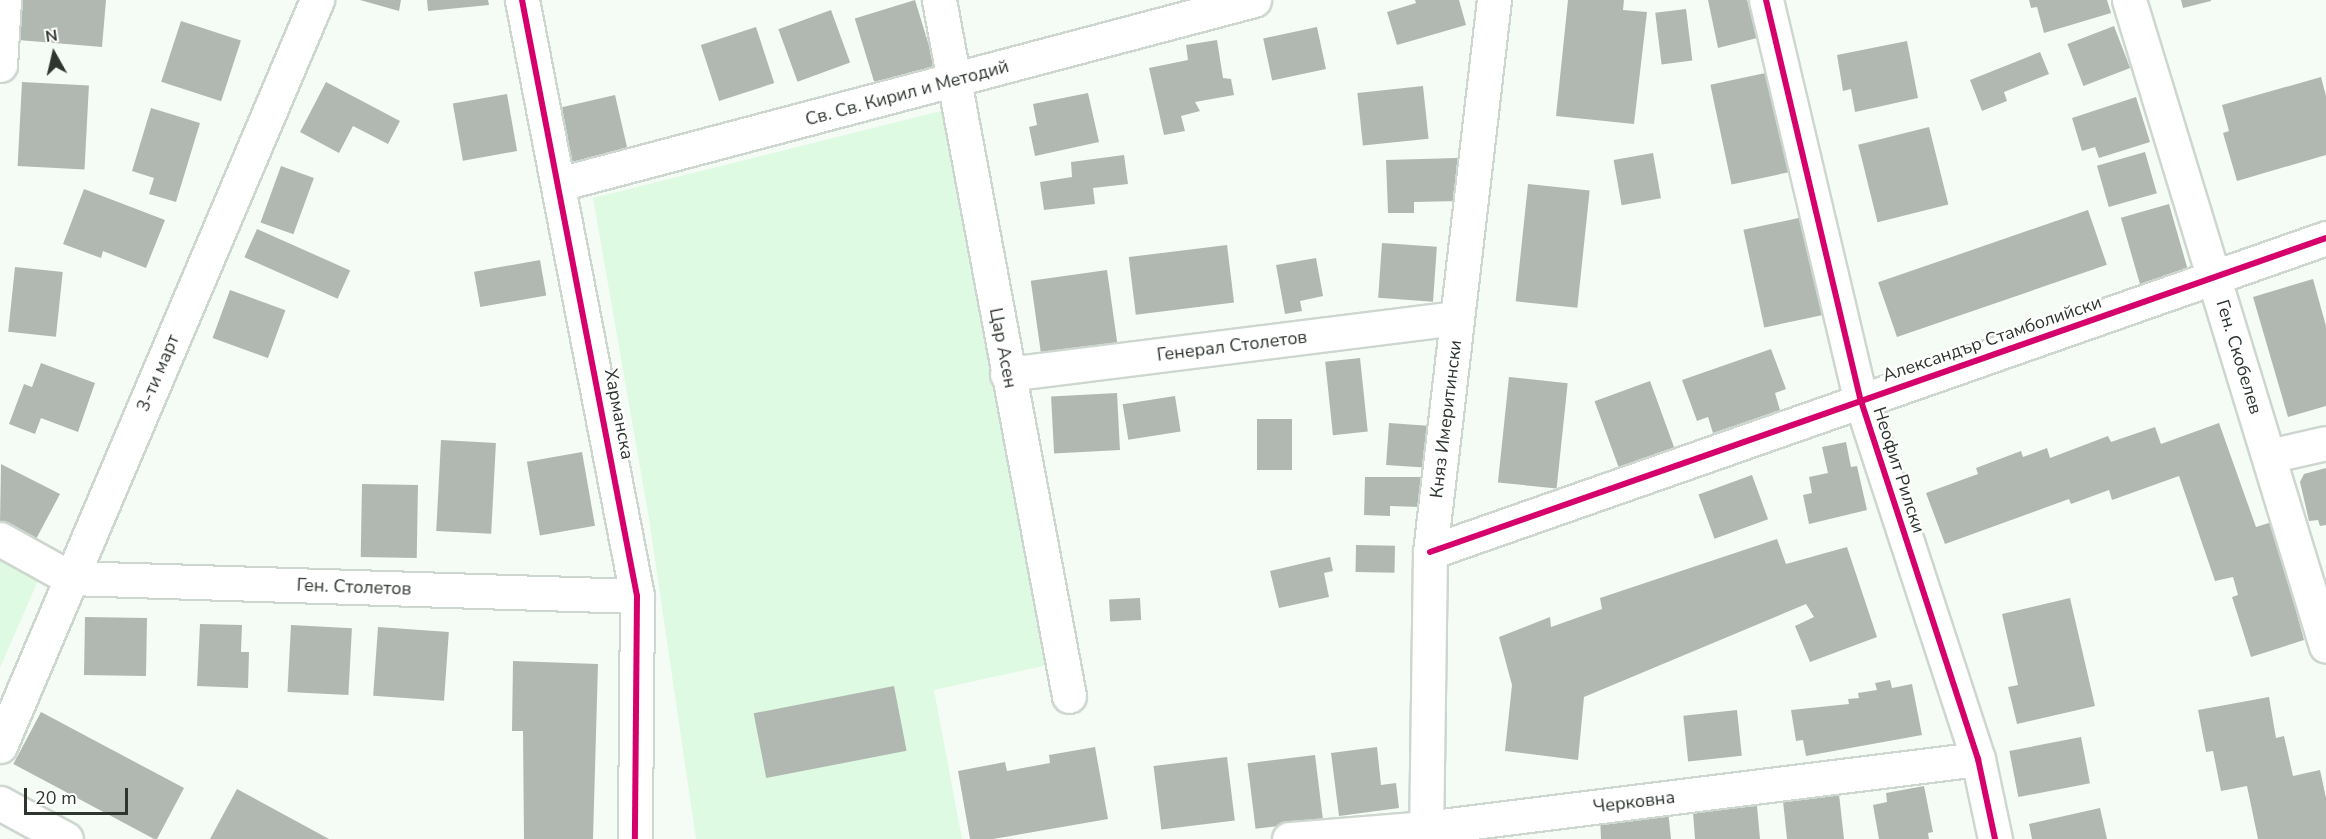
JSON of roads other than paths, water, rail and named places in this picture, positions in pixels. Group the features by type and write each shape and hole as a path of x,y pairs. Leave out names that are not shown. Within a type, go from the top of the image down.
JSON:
{"street":[{"path":"0,65 4,0"},
{"name":"3-ти март","path":"0,746 317,0"},
{"name":"Харманска","path":"522,0 637,596 635,839"},
{"name":"Цар Асен","path":"939,0 1007,374 1069,696"},
{"name":"Св. Св. Кирил и Методий","path":"559,184 1254,0"},
{"name":"Княз Имеритински","path":"1426,833 1430,552 1494,0"},
{"name":"Неофит Рилски","path":"1766,0 1861,401 1978,759 1995,839"},
{"name":"Ген. Скобелев","path":"2129,0 2326,646"},
{"name":"Александър Стамболийски","path":"1430,552 2326,238"},
{"name":"Генерал Столетов","path":"1007,374 1457,318"},
{"path":"2269,456 2326,443"},
{"path":"0,539 70,578"},
{"name":"Ген. Столетов","path":"70,578 637,596"},
{"name":"Черковна","path":"1289,839 1426,833 1978,759"},
{"path":"0,803 66,839"}]}
